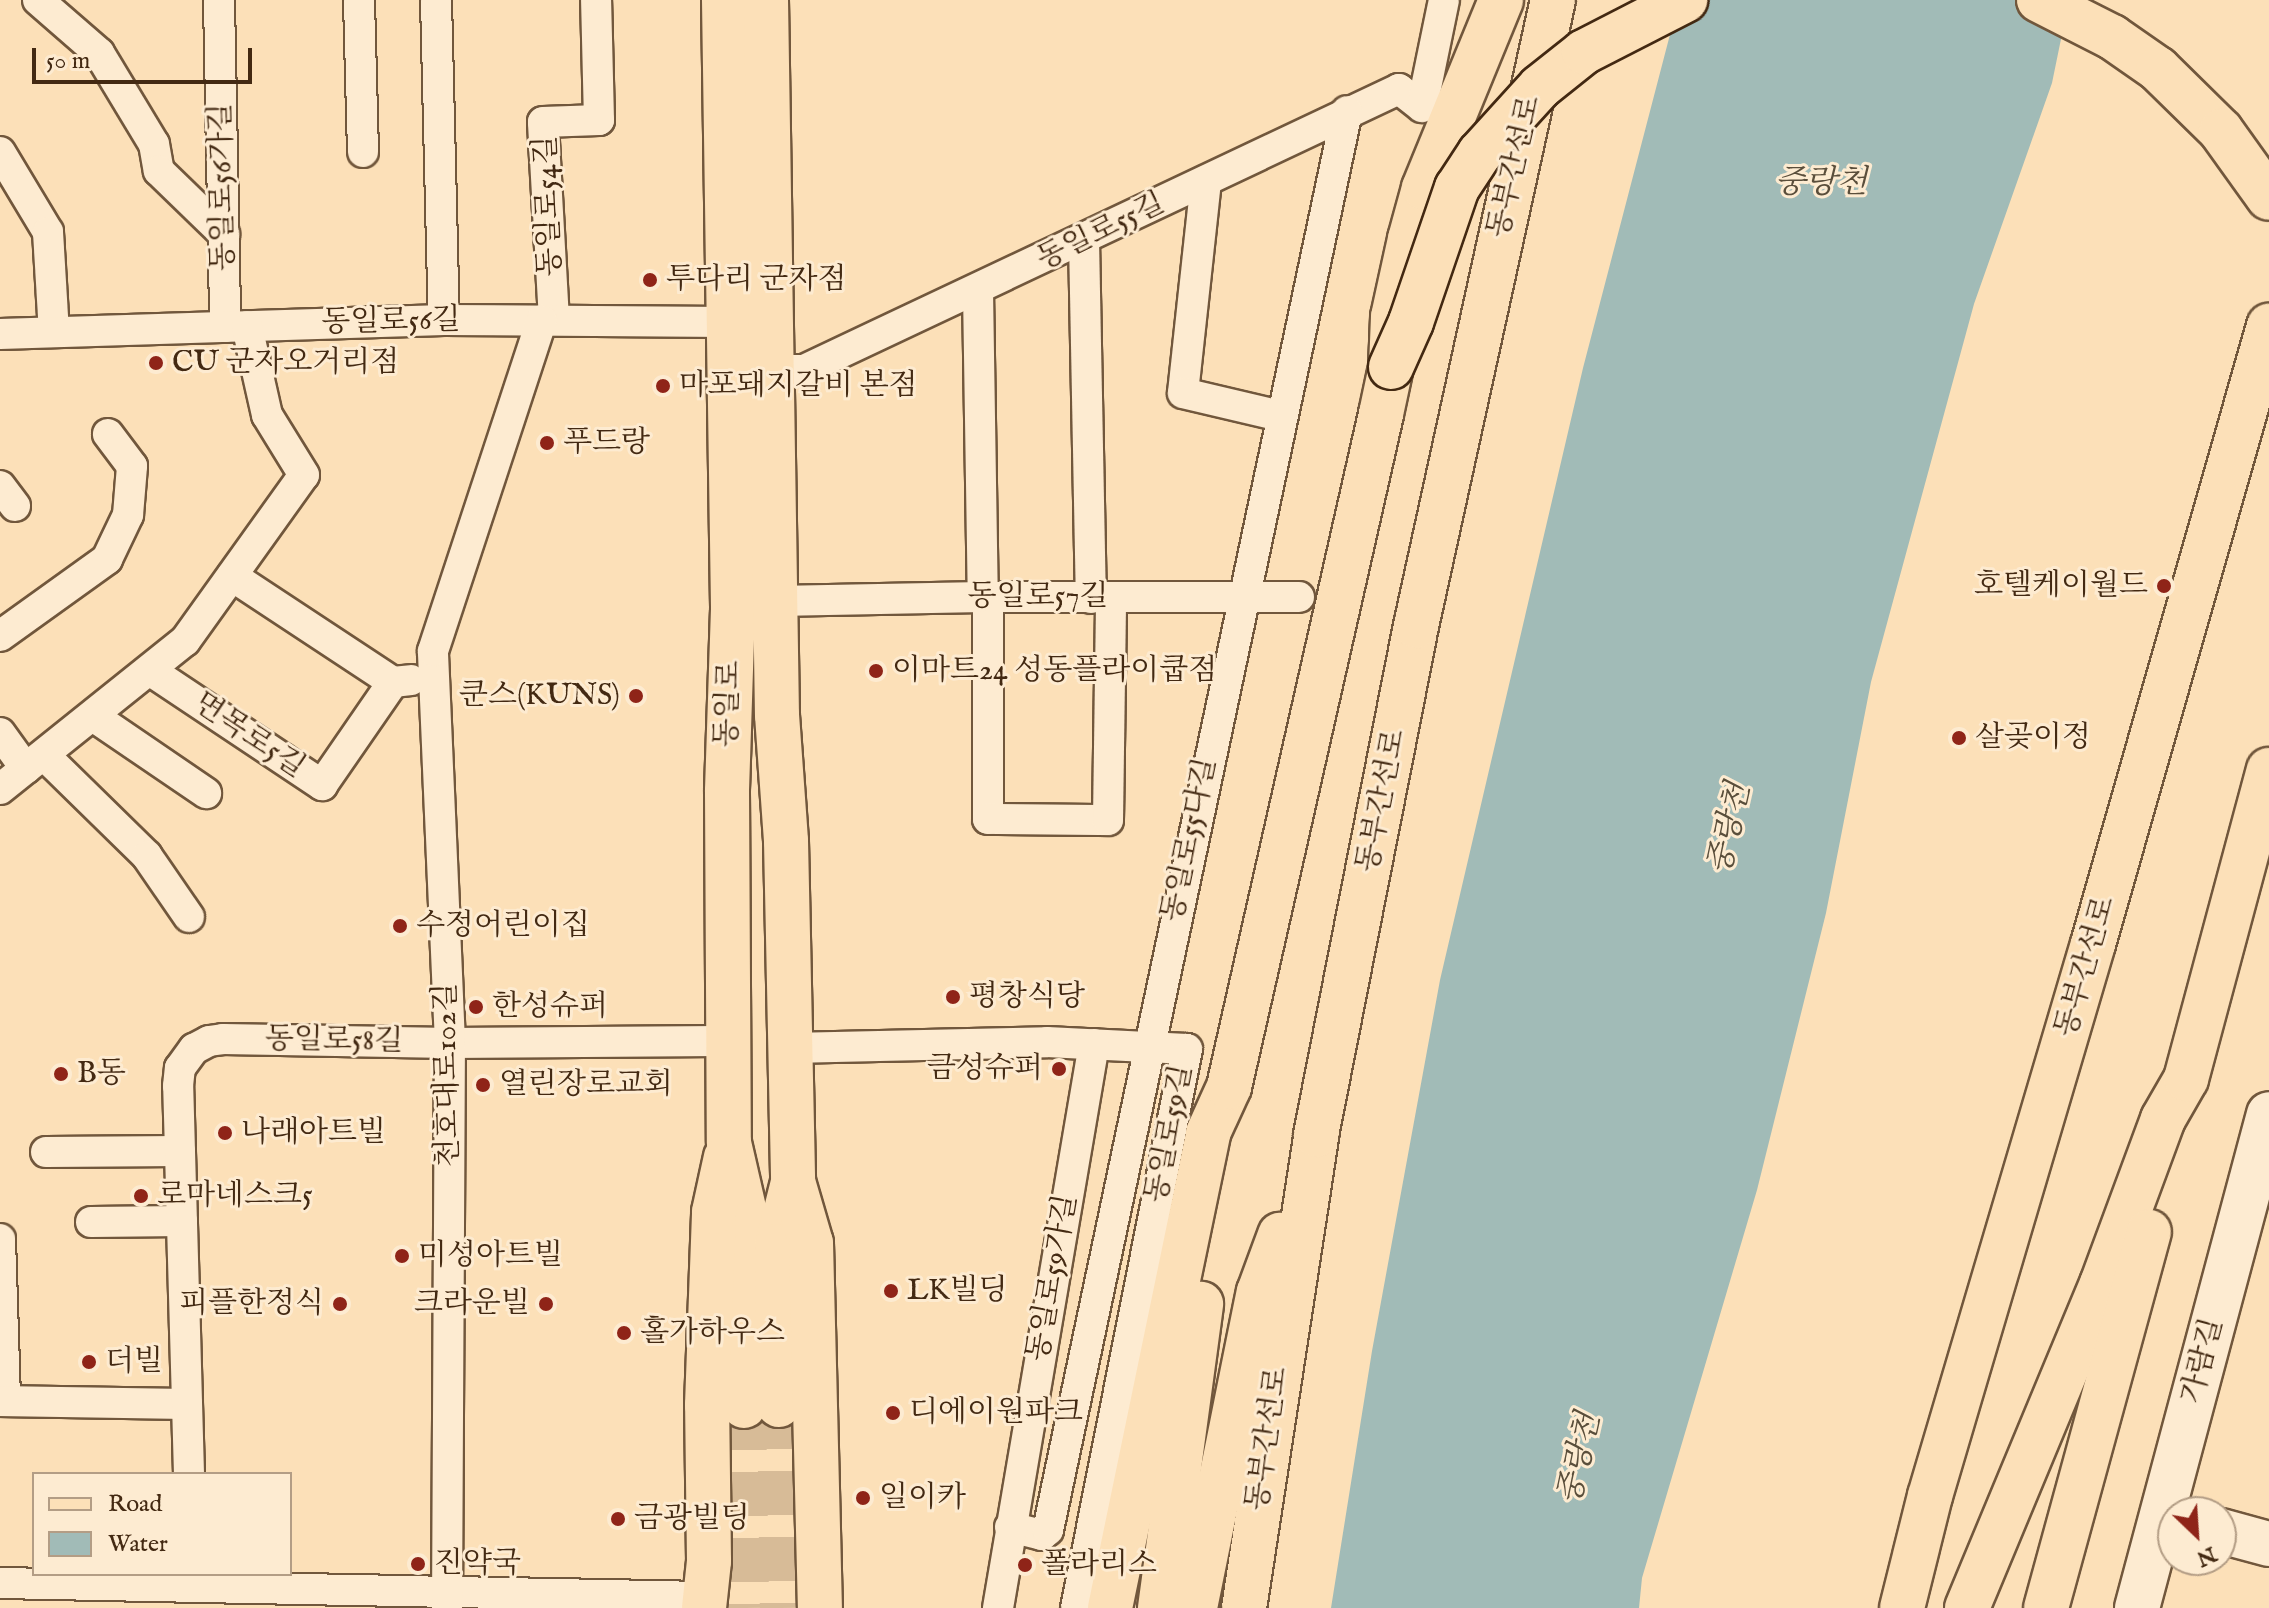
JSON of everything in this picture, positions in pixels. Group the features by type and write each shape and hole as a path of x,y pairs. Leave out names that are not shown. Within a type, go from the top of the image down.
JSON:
{"main road":[{"name":"동일로","path":"724,0 733,609 727,792 729,1143 745,1213 761,1406 777,1246 793,1182 776,601 766,0"},
{"path":"1160,1608 1227,1133 1229,1087 1381,414 1391,367 1393,317 1424,188 1501,0"},
{"name":"동부간선로","path":"1244,1608 1316,1135 1419,610 1553,0"},
{"path":"1391,367 1411,322 1457,188 1480,153 1529,98 1584,52 1685,0"},
{"path":"2039,0 2112,37 2158,69 2221,131 2269,198"},
{"name":"동부간선로","path":"1902,1608 1930,1496 2098,929 2269,326"},
{"path":"2046,1608 2175,1139 2186,1079 2269,770"},
{"path":"1967,1608 2102,1284 2163,1119 2186,1079"},
{"path":"1110,1608 1208,1133 1229,1087"},
{"path":"1195,1608 1259,1292 1316,1135"},
{"path":"704,1603 709,1561 707,1405 714,1212 729,1143"},
{"path":"793,1182 811,1243 820,1608"}],"street":[{"path":"38,0 99,53 154,144 159,171 224,234"},
{"name":"동일로56가길","path":"219,0 224,234 236,326"},
{"path":"359,0 363,152"},
{"path":"436,0 444,320"},
{"name":"동일로54길","path":"548,320 543,122 599,120 596,0"},
{"name":"동일로55길","path":"772,370 804,370 978,291 1347,111 1399,89 1422,107 1444,0"},
{"name":"동일로55다길","path":"1010,1527 1042,1535 1048,1530 1147,1045 1347,111"},
{"path":"0,152 48,232 54,332"},
{"path":"1206,181 1183,393 1280,416"},
{"path":"978,291 988,819 1108,820 1084,240"},
{"name":"동일로56길","path":"0,334 444,320 728,322"},
{"name":"천호대로102길","path":"448,1601 450,1043 433,651 548,320"},
{"path":"0,789 185,641 304,475 267,415 236,326"},
{"path":"0,636 107,559 128,515 132,466 108,434"},
{"path":"232,576 393,682 433,679"},
{"name":"동일로57길","path":"776,601 1299,597"},
{"name":"면목로5길","path":"151,671 322,785 393,682"},
{"path":"93,716 206,793"},
{"path":"0,733 147,856 189,917"},
{"name":"동일로58길","path":"189,1472 180,1068 194,1049 209,1041 728,1041"},
{"name":"동일로59길","path":"790,1048 980,1042 1147,1045 1187,1049 1076,1608"},
{"name":"동일로59가길","path":"998,1608 1094,1044"},
{"name":"가람길","path":"2172,1496 2269,1114"},
{"path":"46,1152 180,1151"},
{"path":"91,1222 182,1221"},
{"path":"0,1239 3,1401 187,1404"},
{"path":"2237,1535 2269,1544"},
{"name":"가람길","path":"2137,1608 2157,1547"},
{"path":"0,1583 191,1580 448,1601 704,1603"}],"water":[{"name":"중랑천","path":"1679,0 2069,0 2052,83 1974,304 1871,682 1826,913 1757,1190 1642,1578 1639,1608 1331,1608 1372,1351 1440,980 1583,368"}],"tunnel":[{"path":"779,1405 782,1608"},
{"path":"744,1406 747,1608"}],"place":[{"name":"투다리 군자점","path":"650,280"},
{"name":"CU 군자오거리점","path":"156,363"},
{"name":"마포돼지갈비 본점","path":"663,386"},
{"name":"푸드랑","path":"547,443"},
{"name":"호텔케이월드","path":"2164,586"},
{"name":"이마트24 성동플라이쿱점","path":"876,671"},
{"name":"쿤스(KUNS)","path":"636,696"},
{"name":"살곶이정","path":"1959,738"},
{"name":"수정어린이집","path":"400,926"},
{"name":"평창식당","path":"953,997"},
{"name":"한성슈퍼","path":"476,1007"},
{"name":"금성슈퍼","path":"1059,1069"},
{"name":"B동","path":"61,1074"},
{"name":"열린장로교회","path":"483,1085"},
{"name":"나래아트빌","path":"225,1133"},
{"name":"로마네스크5","path":"141,1196"},
{"name":"미성아트빌","path":"402,1256"},
{"name":"LK빌딩","path":"891,1291"},
{"name":"피플한정식","path":"340,1304"},
{"name":"크라운빌","path":"546,1304"},
{"name":"홀가하우스","path":"624,1333"},
{"name":"더빌","path":"89,1362"},
{"name":"디에이원파크","path":"893,1413"},
{"name":"일이카","path":"863,1498"},
{"name":"금광빌딩","path":"618,1519"},
{"name":"진약국","path":"418,1564"},
{"name":"폴라리스","path":"1025,1565"}]}
